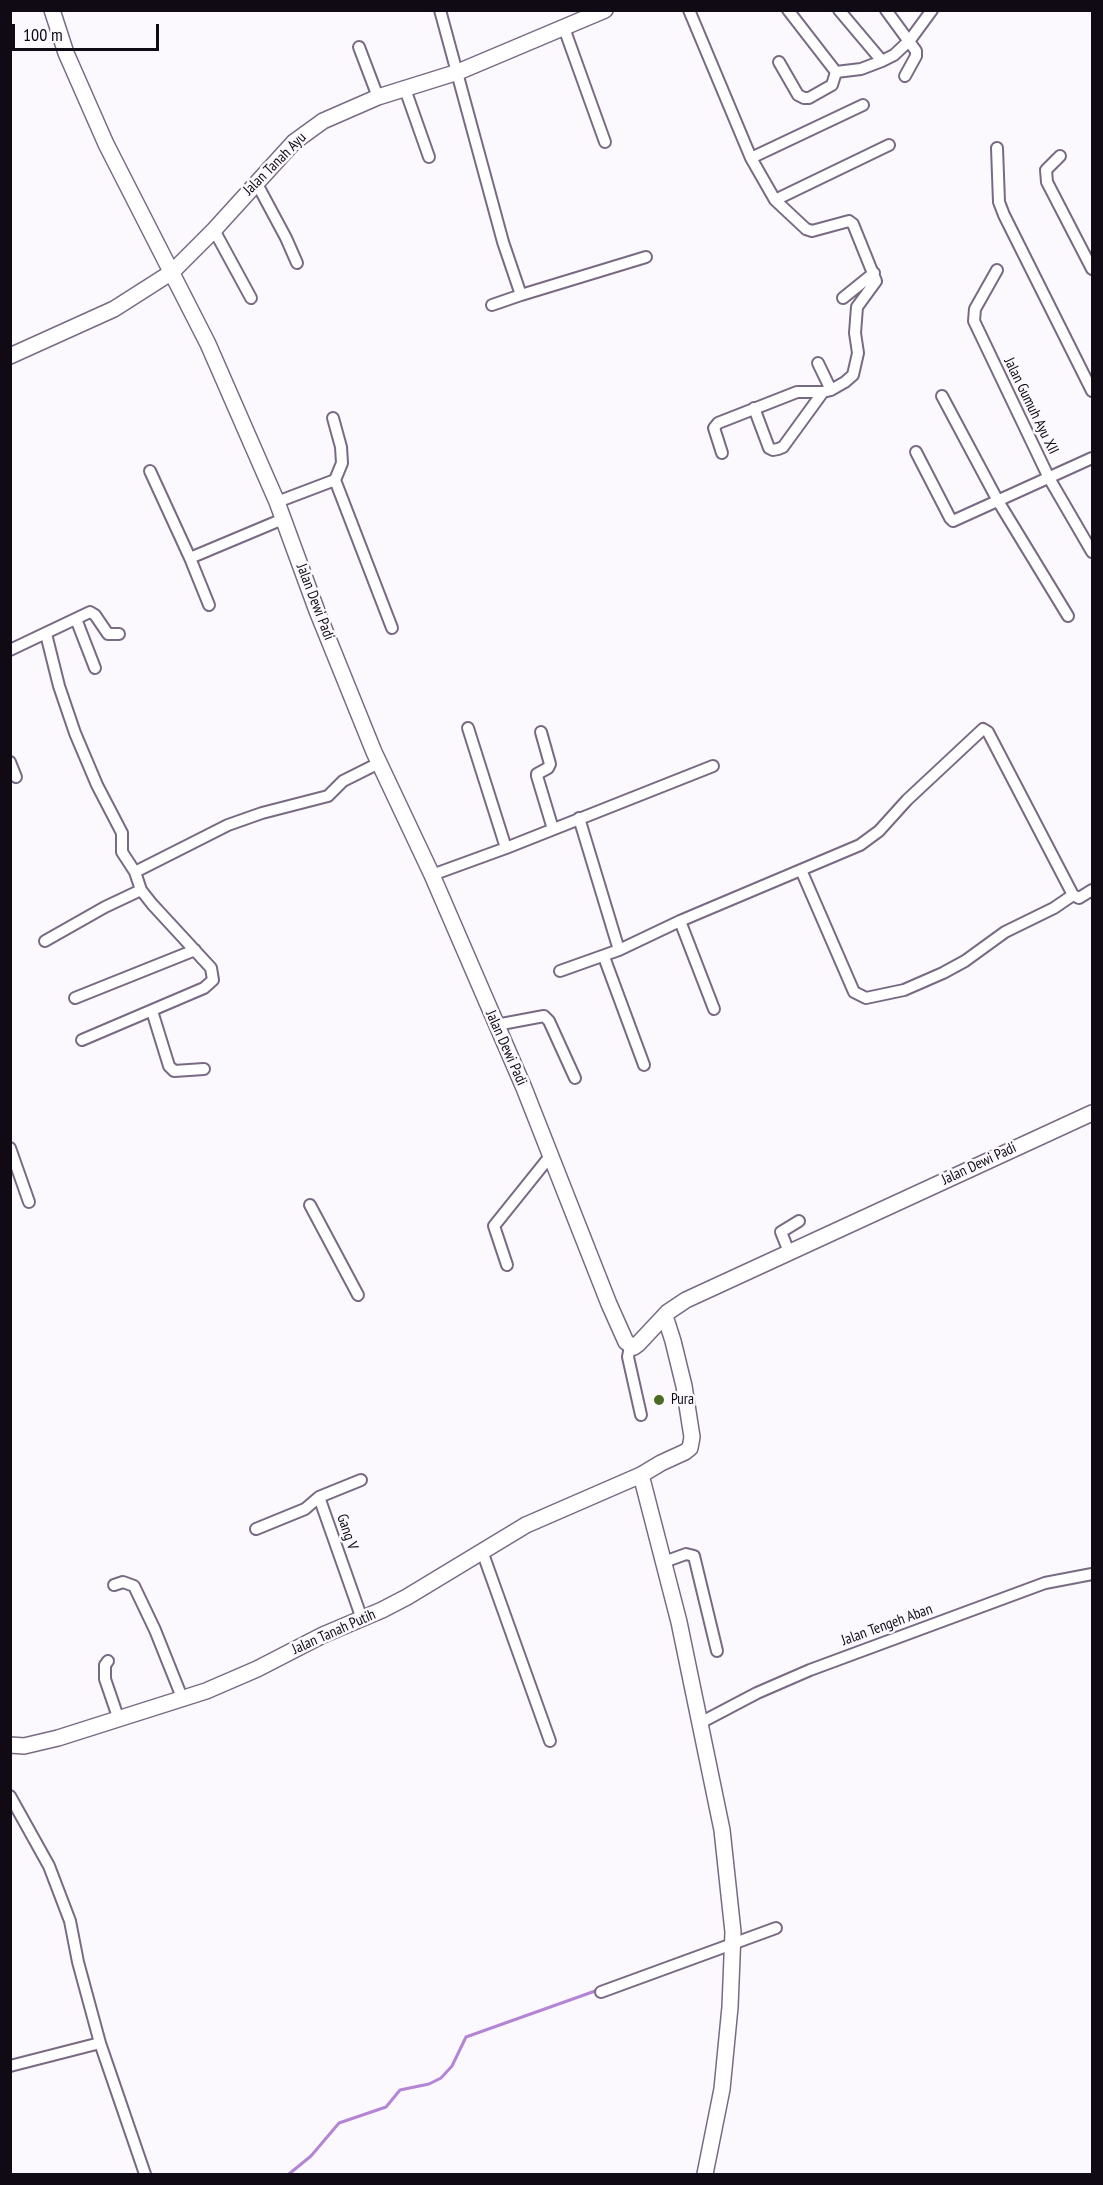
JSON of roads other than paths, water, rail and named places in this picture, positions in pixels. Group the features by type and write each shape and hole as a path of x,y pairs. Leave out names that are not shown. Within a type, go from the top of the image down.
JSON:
{"street":[{"name":"Jalan Dewi Padi","path":"52,10 66,53 102,134 208,344 277,502 317,610 377,758 432,875 559,1175 621,1334 630,1346 638,1344 664,1316 682,1302 1092,1113"},
{"path":"440,10 503,242 520,295"},
{"name":"Jalan Tanah Ayu","path":"10,356 114,309 172,272 305,133 341,112 378,97 458,72 564,28 582,15 605,10"},
{"path":"689,10 750,158 775,200 806,229 812,231 818,231 845,220 849,221 853,224 874,273 875,283 857,307 855,317 858,352 853,375 827,391 783,447 778,449 773,450 769,447 754,408"},
{"path":"788,10 836,72"},
{"path":"839,10 882,62"},
{"path":"886,10 910,40 917,53 905,76"},
{"path":"836,72 861,69 894,55 910,40 932,10"},
{"path":"564,28 605,142"},
{"path":"359,47 378,97"},
{"path":"779,62 798,95 804,98 809,98 832,85 836,72"},
{"path":"405,89 429,157"},
{"path":"750,158 863,105"},
{"path":"775,200 890,144"},
{"path":"997,148 999,202 1004,215 1092,391"},
{"path":"1060,156 1046,170 1047,182 1092,269"},
{"path":"256,182 297,263"},
{"path":"214,230 251,298"},
{"path":"492,305 646,257"},
{"name":"Jalan Gumuh Ayu XII","path":"997,270 975,309 974,321 1049,478 1092,552"},
{"path":"843,298 874,273"},
{"path":"818,363 827,391"},
{"path":"722,453 715,426 797,392 827,391"},
{"path":"942,396 998,501 1068,616"},
{"path":"333,418 341,447 342,463 335,480 392,628"},
{"path":"916,452 953,521 1092,458"},
{"path":"150,471 209,605"},
{"path":"277,502 335,480"},
{"path":"190,558 283,519"},
{"path":"10,650 93,613 108,634 119,634"},
{"path":"76,619 95,668"},
{"path":"46,634 59,686 97,786 119,826 123,838 122,852 135,872 141,890 211,968 213,974 212,982 204,988 82,1040"},
{"path":"468,728 506,848"},
{"path":"560,971 604,957 680,921 860,845 879,831 907,800 983,729 988,732 1073,895 1079,898 1092,890"},
{"path":"541,732 550,764 537,776 553,829"},
{"path":"135,872 228,825 262,813 328,796 343,781 377,758"},
{"path":"10,762 16,777"},
{"path":"432,875 713,766"},
{"path":"579,818 619,950"},
{"path":"801,870 854,992 863,998 904,990 943,973 965,961 1005,932 1054,908 1073,895"},
{"path":"45,940 141,890"},
{"path":"680,921 714,1009"},
{"path":"75,998 195,950"},
{"path":"604,957 644,1065"},
{"path":"152,1011 169,1066 174,1071 204,1069"},
{"path":"496,1025 544,1016 549,1021 575,1078"},
{"path":"10,1148 29,1202"},
{"path":"507,1265 494,1226 551,1157"},
{"path":"310,1205 358,1295"},
{"path":"789,1252 781,1232 799,1221"},
{"name":"Jalan Tanah Putih","path":"10,1745 24,1746 119,1720 183,1700 257,1669 323,1635 362,1620 407,1597 525,1525 641,1475 690,1448 692,1437 684,1386 664,1316"},
{"path":"630,1346 628,1357 641,1415"},
{"path":"641,1475 664,1562 722,1830 733,1938 730,2007 722,2089 705,2175"},
{"path":"256,1529 305,1509 319,1497 361,1480"},
{"name":"Gang V","path":"319,1497 362,1620"},
{"path":"482,1551 550,1741"},
{"path":"664,1562 686,1554 694,1556 717,1651"},
{"name":"Jalan Tengeh Aban","path":"700,1723 757,1693 810,1670 1045,1583 1092,1574"},
{"path":"114,1586 123,1582 134,1586 155,1630 183,1700"},
{"path":"108,1661 105,1665 105,1678 119,1720"},
{"path":"10,1796 49,1866 70,1921 78,1962 100,2043 145,2175"},
{"path":"601,1992 733,1938 776,1928"},
{"path":"10,2066 100,2043"}],"waterway":[{"path":"289,2174 311,2156 339,2123 386,2107 400,2090 429,2084 441,2078 452,2066 466,2037 598,1990"}],"place":[{"name":"Pura","path":"659,1400"}]}
